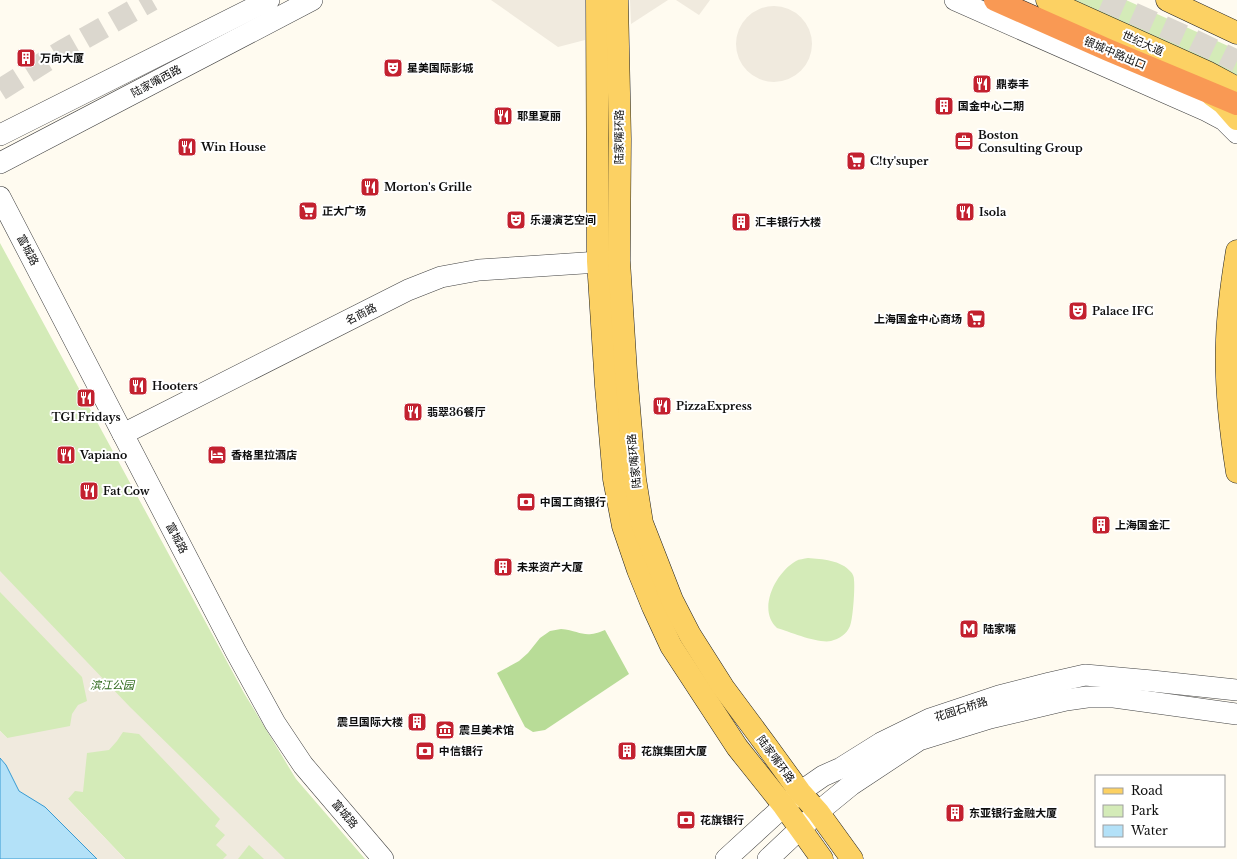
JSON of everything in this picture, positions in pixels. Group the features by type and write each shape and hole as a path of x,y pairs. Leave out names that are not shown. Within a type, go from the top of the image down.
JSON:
{"highway":[{"name":"银城中路出口","path":"995,0 1108,50 1237,104"}],"main road":[{"name":"陆家嘴环路","path":"596,0 598,261 614,480 623,526 638,570 670,646 737,747 792,799 818,812 852,859"},
{"name":"陆家嘴环路","path":"617,0 620,138 619,261 626,372 635,472 642,523 672,600 690,635 723,687 766,745 792,799 800,829 822,859"},
{"name":"世纪大道","path":"1047,0 1207,72 1237,88"},
{"path":"1167,0 1237,33"},
{"path":"1208,92 1223,103 1237,119"},
{"path":"1237,251 1231,288 1227,340 1227,391 1232,446 1237,472"}],"street":[{"name":"陆家嘴西路","path":"0,135 269,0"},
{"name":"陆家嘴西路","path":"0,163 312,0"},
{"path":"955,0 1207,111 1224,120 1237,133"},
{"name":"富城路","path":"0,197 236,652 275,723 303,764 383,859"},
{"name":"名商路","path":"123,434 408,290 441,277 479,270 598,261 619,261"},
{"name":"花园石桥路","path":"726,859 792,799 822,776 841,768 881,742 930,719 999,696 1084,676 1152,681 1237,690"},
{"name":"花园石桥路","path":"768,859 818,812 851,785 919,740 990,718 1087,697 1114,697 1237,714"}],"green space":[{"path":"1066,0 1126,0 1237,50 1237,76"},
{"name":"滨江公园","path":"0,243 244,693 296,779 365,859 125,859 0,731"},
{"path":"808,558 825,560 842,565 852,573 854,577 854,603 850,626 842,636 831,641 819,641 777,628 771,620 769,602 775,583 788,567 800,559"},
{"path":"561,629 583,634 598,633 605,630 629,674 545,730 533,732 525,727 497,673 519,661 528,653 540,638 550,631"}],"shaded area":[{"path":"491,0 585,0 585,40 558,47"},
{"path":"630,0 668,0 631,24"},
{"path":"676,0 710,0 699,15"},
{"path":"774,6 789,9 801,17 809,29 812,44 809,59 801,71 789,79 774,82 759,79 747,71 739,59 736,44 739,29 747,17 759,9"},
{"path":"0,571 130,707 285,859 264,859 249,845 238,859 223,859 227,855 216,845 225,835 215,826 220,819 139,734 123,732 109,750 87,753 83,792 75,791 68,799 125,859 97,859 45,807 19,791 6,765 0,758 0,731 7,738 70,726 72,714 78,705 87,701 82,677 0,592"}],"water":[{"path":"0,758 6,765 19,791 45,807 97,859 0,859"}],"tunnel":[{"path":"0,90 62,51 152,0"},
{"path":"1103,0 1237,61"}],"place":[{"name":"万向大厦","path":"26,58"},
{"name":"星美国际影城","path":"393,68"},
{"name":"鼎泰丰","path":"982,84"},
{"name":"国金中心二期","path":"944,106"},
{"name":"耶里夏丽","path":"503,116"},
{"name":"Boston Consulting Group","path":"964,141"},
{"name":"Win House","path":"187,147"},
{"name":"C!ty'super","path":"856,161"},
{"name":"Morton's Grille","path":"370,187"},
{"name":"正大广场","path":"308,211"},
{"name":"Isola","path":"965,212"},
{"name":"乐漫演艺空间","path":"516,220"},
{"name":"汇丰银行大楼","path":"741,222"},
{"name":"Palace IFC","path":"1078,311"},
{"name":"上海国金中心商场","path":"976,319"},
{"name":"Hooters","path":"138,386"},
{"name":"TGI Fridays","path":"86,398"},
{"name":"PizzaExpress","path":"662,406"},
{"name":"翡翠36餐厅","path":"413,412"},
{"name":"Vapiano","path":"66,455"},
{"name":"香格里拉酒店","path":"217,455"},
{"name":"Fat Cow","path":"89,491"},
{"name":"中国工商银行","path":"526,502"},
{"name":"上海国金汇","path":"1101,525"},
{"name":"未来资产大厦","path":"503,567"},
{"name":"陆家嘴","path":"969,629"},
{"name":"震旦国际大楼","path":"417,722"},
{"name":"震旦美术馆","path":"445,730"},
{"name":"中信银行","path":"425,751"},
{"name":"花旗集团大厦","path":"627,751"},
{"name":"东亚银行金融大厦","path":"955,813"},
{"name":"花旗银行","path":"686,820"}]}
